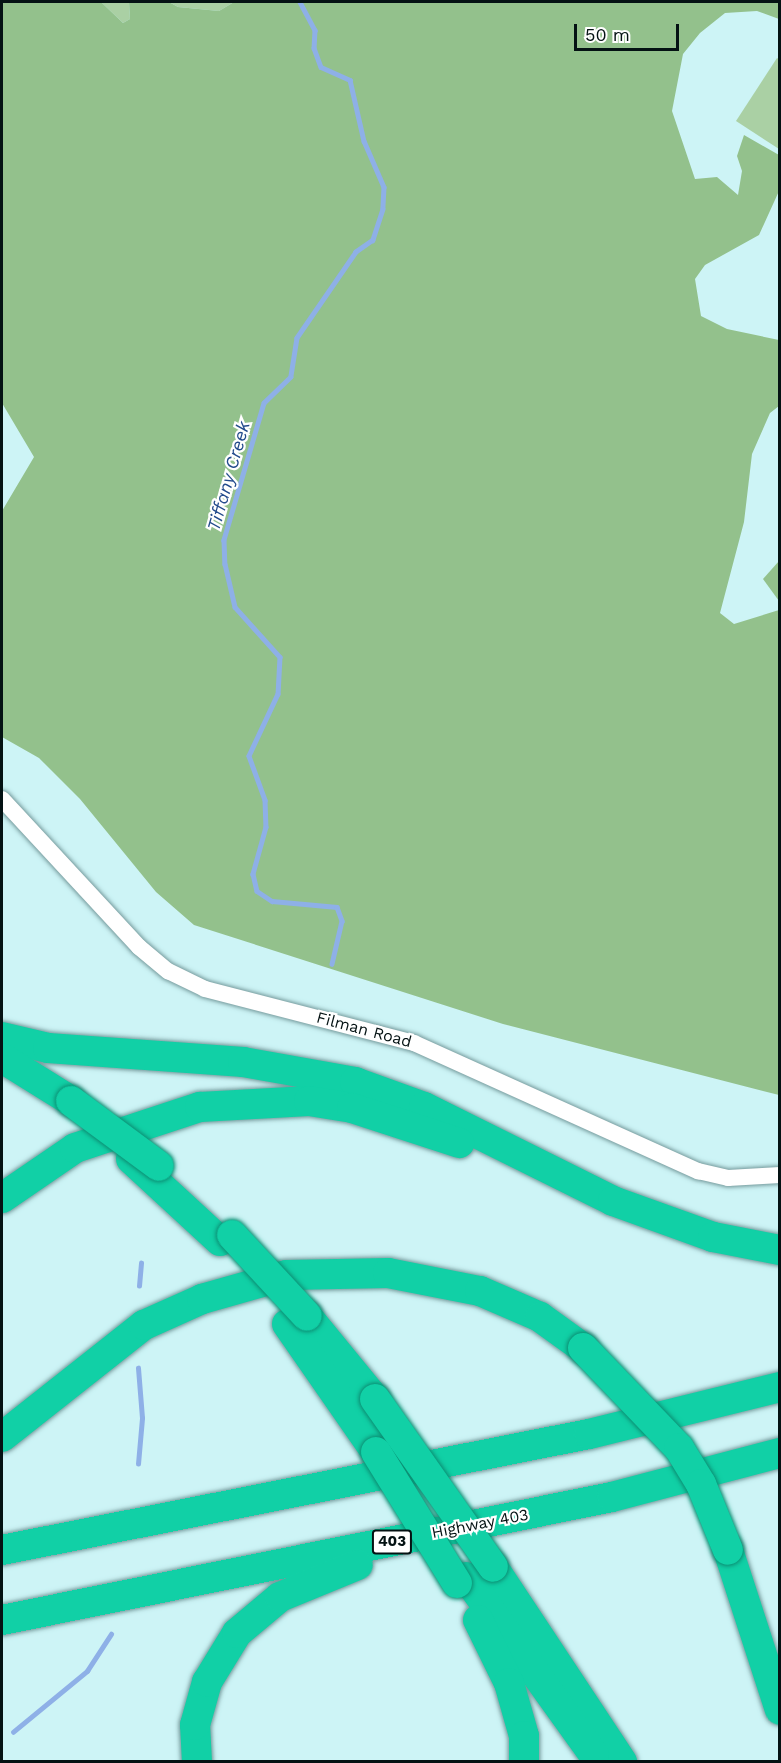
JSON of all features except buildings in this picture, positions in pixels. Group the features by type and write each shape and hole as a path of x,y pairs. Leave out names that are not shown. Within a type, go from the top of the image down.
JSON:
{"highway":[{"path":"2,1037 48,1048 243,1062 355,1082 424,1107 565,1179"},
{"path":"2,1058 145,1163 226,1238 297,1320 375,1399 472,1576 599,1761"},
{"path":"2,1072 65,1104"},
{"path":"2,1198 75,1148 200,1107 257,1101 352,1108 565,1179 713,1237 780,1250"},
{"path":"2,1437 144,1325 202,1299 287,1275 388,1273 480,1291 540,1317 583,1348 679,1448 700,1484 728,1550 780,1710"},
{"path":"297,1320 344,1408 376,1452 472,1576 622,1761"},
{"path":"2,1550 589,1434 780,1387"},
{"name":"Highway 403","path":"2,1620 612,1497 780,1453"},
{"path":"197,1761 195,1725 207,1682 237,1633 280,1597 314,1579 416,1547 453,1529"},
{"path":"472,1576 509,1683 524,1736 524,1761"}],"street":[{"name":"Filman Road","path":"2,799 139,948 168,970 205,989 414,1043 698,1171 728,1178 780,1175"}],"green space":[{"path":"2,2 101,2 123,23 130,19 129,2 169,2 178,7 219,11 234,2 779,2 779,19 757,11 725,13 700,33 683,54 672,111 695,179 717,177 738,195 742,171 737,156 744,135 779,155 779,191 759,235 705,265 695,279 701,316 727,329 779,340 779,406 770,413 752,454 744,522 720,613 734,624 779,610 779,1095 503,1024 194,925 156,892 80,799 39,758 2,737 2,511 34,457 2,403"},
{"path":"101,2 129,2 130,19 123,23"},
{"path":"169,2 234,2 219,11 178,7"},
{"path":"777,58 780,60 779,149 736,121"},
{"path":"779,561 779,601 763,579"}],"waterway":[{"name":"Tiffany Creek","path":"300,2 315,30 314,48 321,67 350,80 364,141 384,187 383,209 373,240 356,252 297,338 291,377 264,403 224,540 225,564 235,607 280,657 278,694 249,756 265,800 266,827 253,874 257,891 272,901 337,907 342,921 332,964"},
{"name":"Tiffany Creek","path":"139,1286 141,1263"},
{"name":"Tiffany Creek","path":"138,1368 142,1418 138,1464"},
{"name":"Tiffany Creek","path":"13,1732 87,1671 111,1634"}]}
